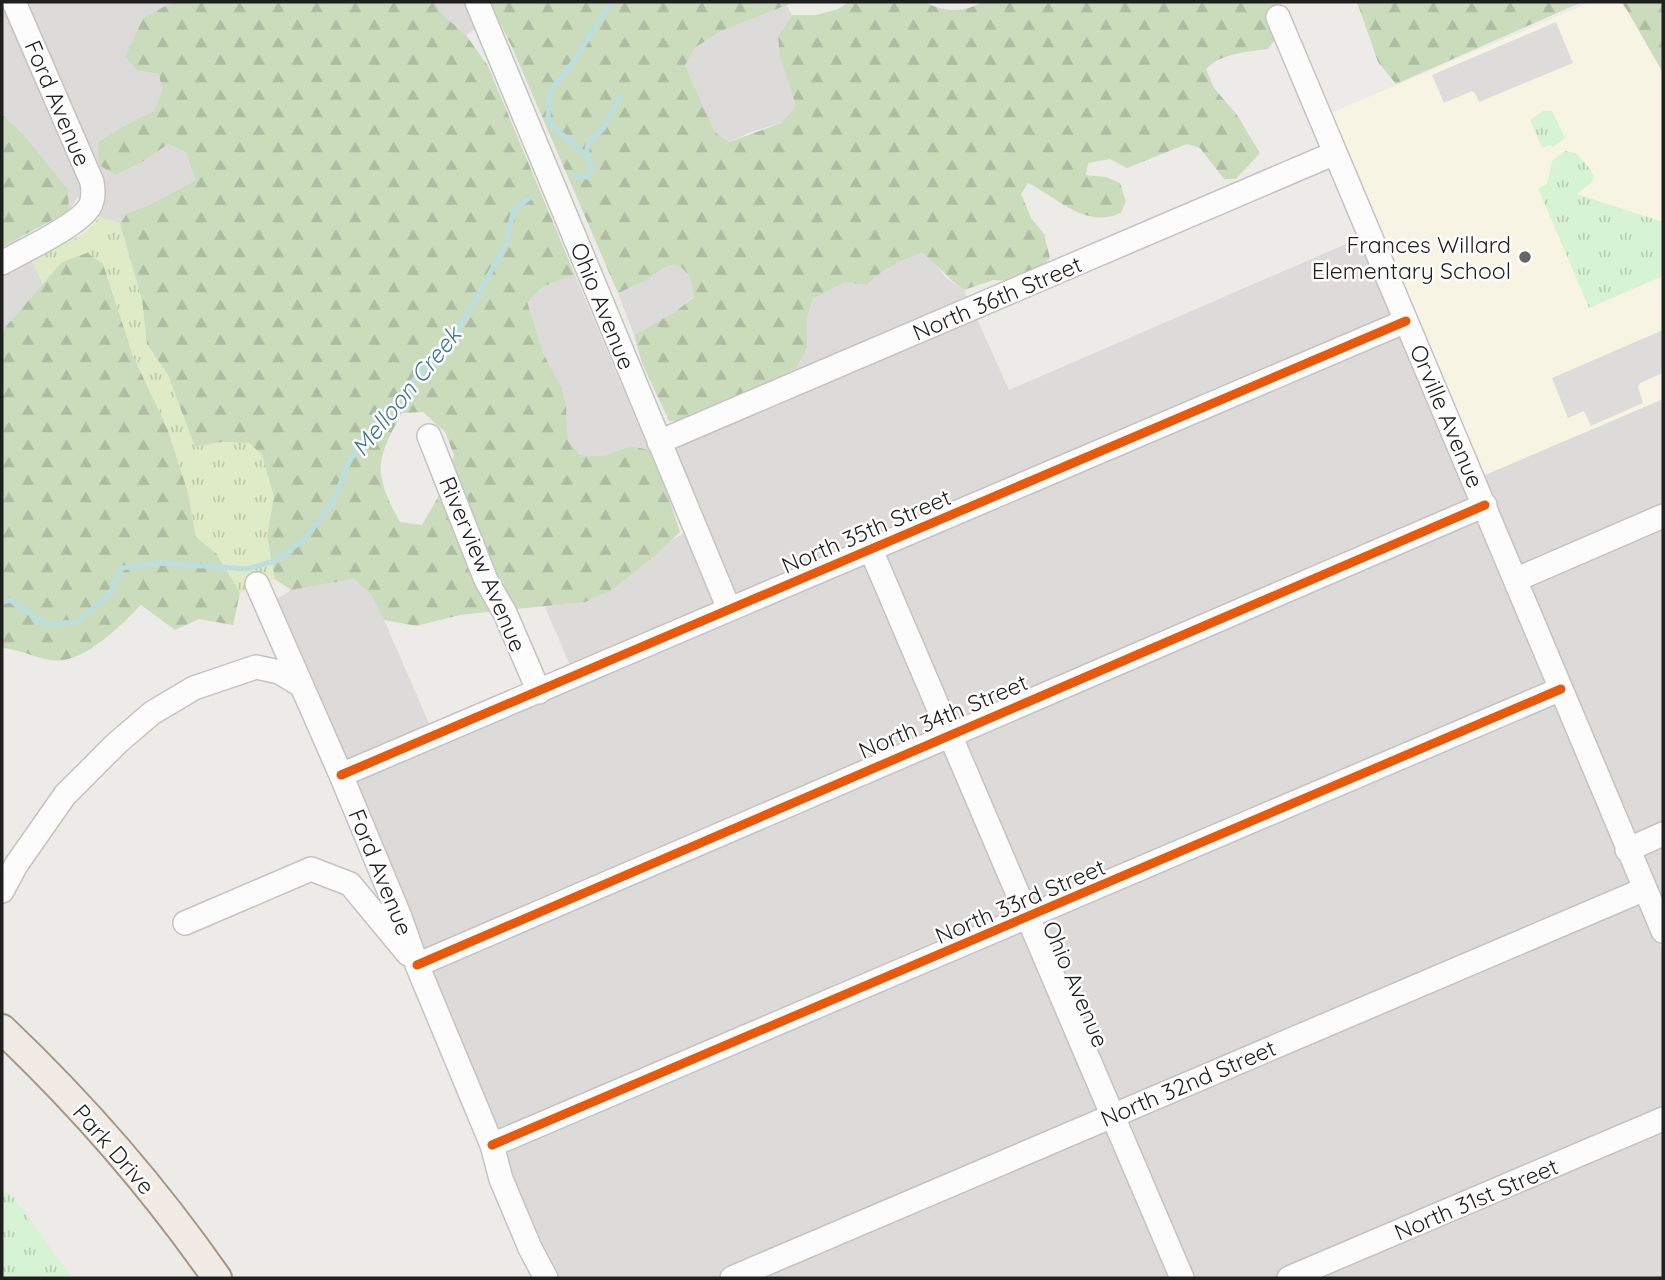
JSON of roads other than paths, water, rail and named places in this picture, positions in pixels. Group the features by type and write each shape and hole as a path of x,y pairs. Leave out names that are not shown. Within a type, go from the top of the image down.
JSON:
{"main road":[{"name":"Park Drive","path":"2,1029 32,1058 153,1192 217,1278"}],"street":[{"name":"Ford Avenue","path":"2,263 77,221 90,207 93,195 92,182 14,2"},
{"name":"Ohio Avenue","path":"477,2 729,609"},
{"name":"Orville Avenue","path":"1278,18 1663,932"},
{"name":"North 36th Street","path":"659,442 1335,153"},
{"name":"North 35th Street","path":"341,775 1406,321"},
{"name":"Riverview Avenue","path":"429,436 486,580 505,613 539,692"},
{"name":"North 34th Street","path":"416,965 1485,505"},
{"path":"1515,580 1663,516"},
{"name":"Ohio Avenue","path":"871,550 1182,1278"},
{"name":"Ford Avenue","path":"257,584 341,775 400,917 416,965 492,1145 501,1179 530,1248 546,1278"},
{"path":"2,891 65,795 117,743 152,713 194,688 256,667 279,672 302,686"},
{"name":"North 33rd Street","path":"492,1145 1561,689"},
{"path":"1627,850 1663,834"},
{"path":"185,923 311,869 350,884 416,965"},
{"name":"North 32nd Street","path":"732,1278 1644,889"},
{"name":"North 31st Street","path":"1289,1278 1663,1119"}],"waterway":[{"name":"Melloon Creek","path":"575,176 587,177 592,169 586,155 548,119 549,93 573,62 611,2"},
{"path":"586,155 588,144 603,129 620,96"},
{"name":"Melloon Creek","path":"2,602 10,600 45,624 78,622 110,593 122,568 159,563 247,569 275,561 305,539 333,502 350,459 380,415 452,341 503,250 514,210 529,198"}],"place":[{"name":"Frances Willard Elementary School","path":"1525,257"}]}
